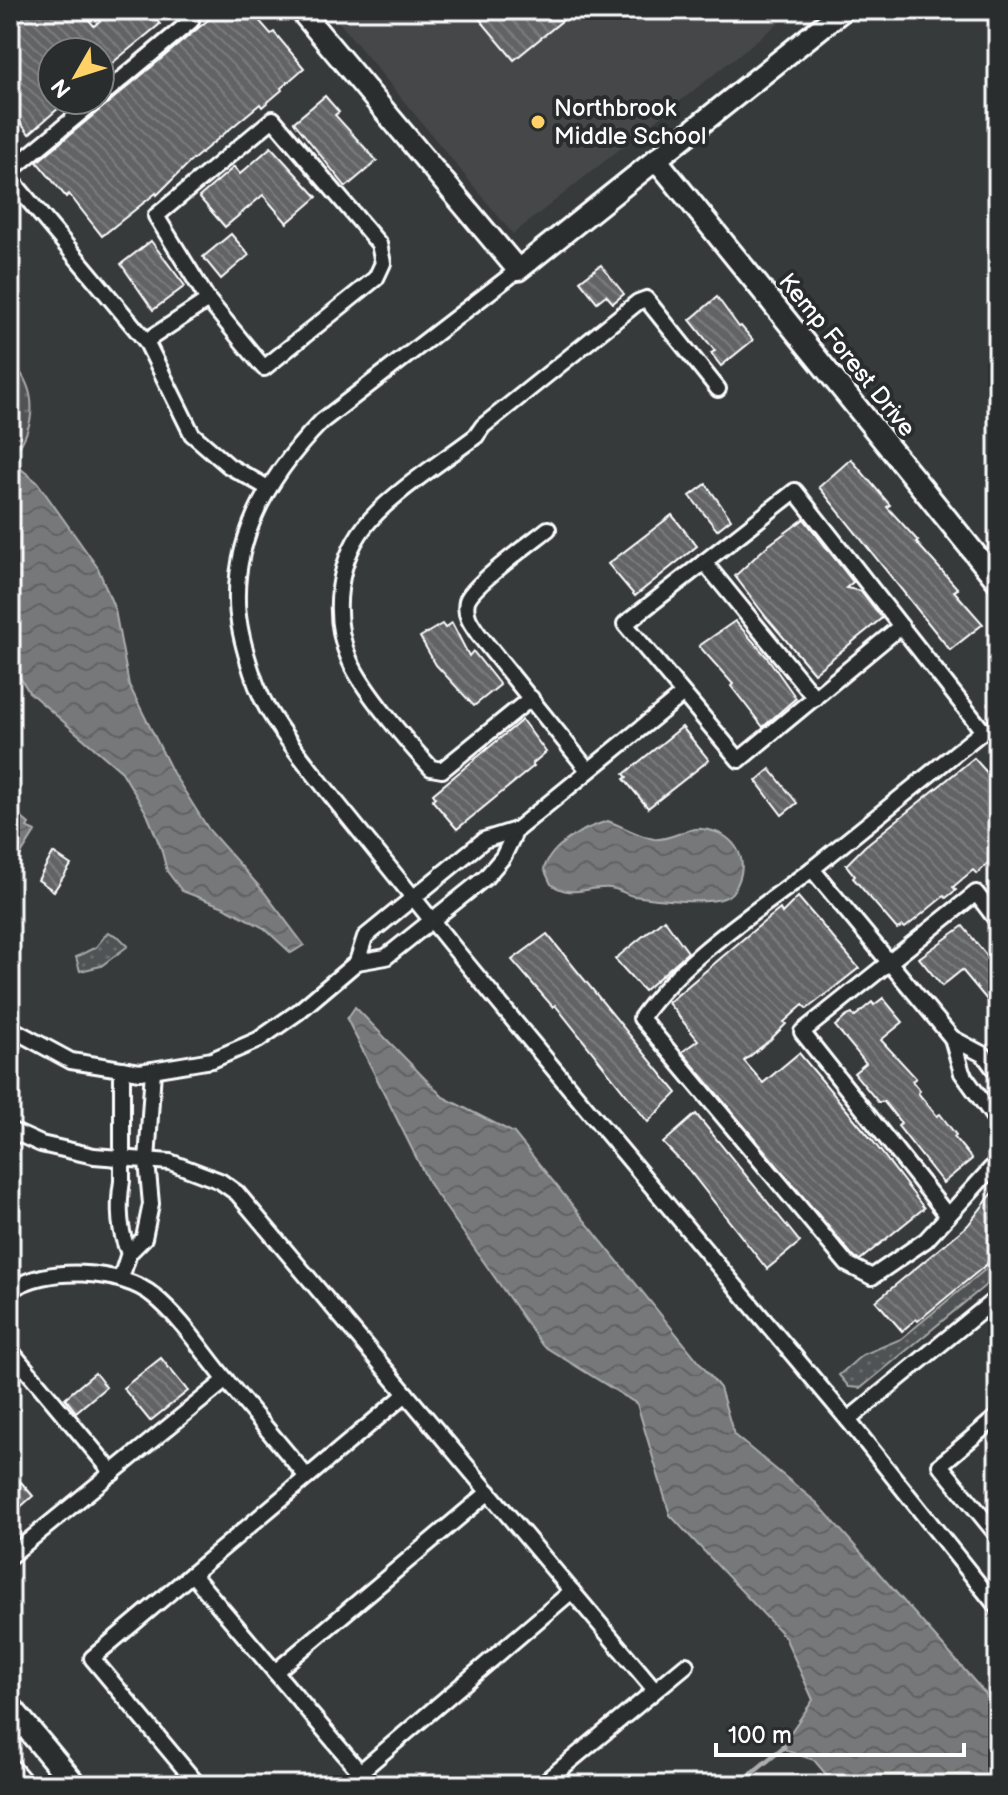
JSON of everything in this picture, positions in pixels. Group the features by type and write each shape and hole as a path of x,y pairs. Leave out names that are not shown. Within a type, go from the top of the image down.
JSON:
{"main road":[{"path":"10,1707 19,1734 75,1785"},
{"path":"10,1771 22,1785"}],"street":[{"path":"116,83 191,21 182,10"},
{"path":"300,10 518,270"},
{"path":"843,10 518,270 322,421 294,450 268,488 248,529 237,602 250,668 265,704 285,736 577,1099 848,1420 998,1608"},
{"path":"10,171 76,116"},
{"path":"273,119 379,244 383,263 376,278 264,368 208,300 156,216 273,119"},
{"name":"Kemp Forest Drive","path":"656,159 998,582"},
{"path":"10,178 146,341 192,434 229,466 268,488"},
{"path":"531,698 442,770 431,768 364,685 341,640 339,590 346,562 357,538 385,505 476,436 483,426 638,302 646,299 718,389"},
{"path":"146,341 208,300"},
{"path":"901,626 739,760 625,624 795,491 901,626 990,730 721,939 660,992 641,1018 847,1264 872,1277 926,1240 998,1161"},
{"path":"548,529 469,594 466,612 469,622 588,770"},
{"path":"704,562 815,698"},
{"path":"357,962 365,937 484,840 516,830 683,694"},
{"path":"10,1028 71,1061 140,1072 212,1060 258,1040 298,1012 357,962 386,957 486,877 503,857 516,830"},
{"path":"812,869 952,1038 984,1055 998,1074"},
{"path":"948,1216 802,1032 976,893 998,922"},
{"path":"952,1038 962,1073 998,1123"},
{"path":"122,1069 119,1200 121,1238 129,1253"},
{"path":"121,1278 129,1253 144,1238 151,1204 147,1161 153,1070"},
{"path":"122,1116 150,1117"},
{"path":"10,1130 41,1144 94,1156 170,1162 220,1181 237,1193 655,1690"},
{"path":"10,1291 20,1283 45,1275 121,1278 152,1294 181,1323 307,1477"},
{"path":"848,1420 998,1297"},
{"path":"10,1350 113,1473"},
{"path":"10,1556 226,1380"},
{"path":"198,1785 92,1658 406,1394"},
{"path":"998,1416 940,1465 998,1536"},
{"path":"275,1672 489,1492"},
{"path":"192,1574 371,1785"},
{"path":"360,1772 572,1591"},
{"path":"541,1785 686,1665"}],"shaded area":[{"name":"Northbrook Middle School","path":"329,10 795,10 513,234"},
{"path":"10,360 25,380 31,401 30,423 20,446 10,436"},
{"path":"108,932 128,946 101,966 80,971 76,957 96,947"},
{"path":"998,1259 998,1275 861,1388 849,1387 839,1375 862,1355 901,1339"}],"water":[{"path":"10,460 37,482 98,568 115,610 129,685 173,773 209,830 264,892 304,945 291,953 264,928 224,907 182,891 167,871 147,814 122,772 29,692 10,661"},
{"path":"10,808 35,832 12,869 10,867"},
{"path":"608,821 654,839 696,829 722,835 730,840 740,855 741,874 736,887 724,898 693,901 633,896 610,888 565,891 551,884 544,869 554,852 579,833"},
{"path":"355,1007 443,1097 514,1133 720,1388 734,1435 817,1503 998,1708 998,1785 835,1785 814,1760 787,1751 782,1745 813,1700 785,1637 670,1515 637,1404 542,1345 430,1185 347,1019"}],"building":[{"path":"18,10 81,10 94,26 112,10 148,10 160,24 116,60 116,36 36,36 36,116 50,116 29,134 10,109 10,17"},
{"path":"220,10 250,10 271,34 274,32 304,68 262,107 260,104 189,163 157,195 102,236 69,194 66,197 37,162 92,116 116,116 116,96"},
{"path":"472,10 555,10 563,20 514,60"},
{"path":"325,96 339,112 335,115 377,161 346,187 294,122"},
{"path":"271,147 317,197 287,223 263,195 225,227 199,197 234,167 240,174"},
{"path":"231,234 249,255 221,279 203,257"},
{"path":"151,241 185,286 153,310 121,264"},
{"path":"601,265 624,294 613,303 606,295 597,302 580,281"},
{"path":"717,297 753,340 721,366 711,353 715,351 690,320"},
{"path":"851,459 983,624 950,650 819,487"},
{"path":"706,484 731,519 717,530 690,496"},
{"path":"672,515 697,546 635,596 608,564"},
{"path":"804,519 853,582 846,588 861,591 882,618 814,673 735,576 766,547"},
{"path":"735,621 767,657 796,698 763,727 731,686 733,684 699,646"},
{"path":"452,623 469,656 473,651 500,685 474,706 436,665 420,637 442,624 445,628"},
{"path":"522,720 546,752 532,764 534,766 457,829 432,800 435,797 433,794"},
{"path":"682,727 709,760 648,808 624,779 627,777 624,774"},
{"path":"974,758 998,785 998,853 977,874 973,870 953,887 956,890 946,898 944,896 905,928 897,929 853,878 855,876 846,865"},
{"path":"770,769 797,803 782,815 756,781"},
{"path":"53,853 71,865 54,891 38,880"},
{"path":"798,897 859,968 807,1009 803,1005 770,1040 744,1061 763,1083 799,1053 924,1208 860,1260 853,1256 682,1052 698,1040 668,1003"},
{"path":"664,919 688,952 644,991 615,959"},
{"path":"963,926 991,961 998,955 998,1013 962,970 942,986 919,958"},
{"path":"547,934 677,1093 648,1122 555,1005 553,1007 512,960"},
{"path":"883,998 903,1022 881,1040 916,1078 912,1081 920,1091 918,1093 937,1116 940,1114 972,1159 943,1183 898,1126 901,1123 854,1073 866,1063 835,1026 847,1016 852,1014 854,1017 872,1002 874,1005"},
{"path":"696,1114 800,1242 767,1269 688,1169 663,1143"},
{"path":"998,1186 998,1255 902,1331 876,1301 968,1225"},
{"path":"161,1358 188,1391 150,1421 123,1388"},
{"path":"95,1373 106,1387 76,1412 65,1398"},
{"path":"21,1482 33,1496 10,1516 10,1490"}],"waterway":[{"path":"738,1785 784,1747"}],"place":[{"name":"Northbrook Middle School","path":"538,122"}]}
